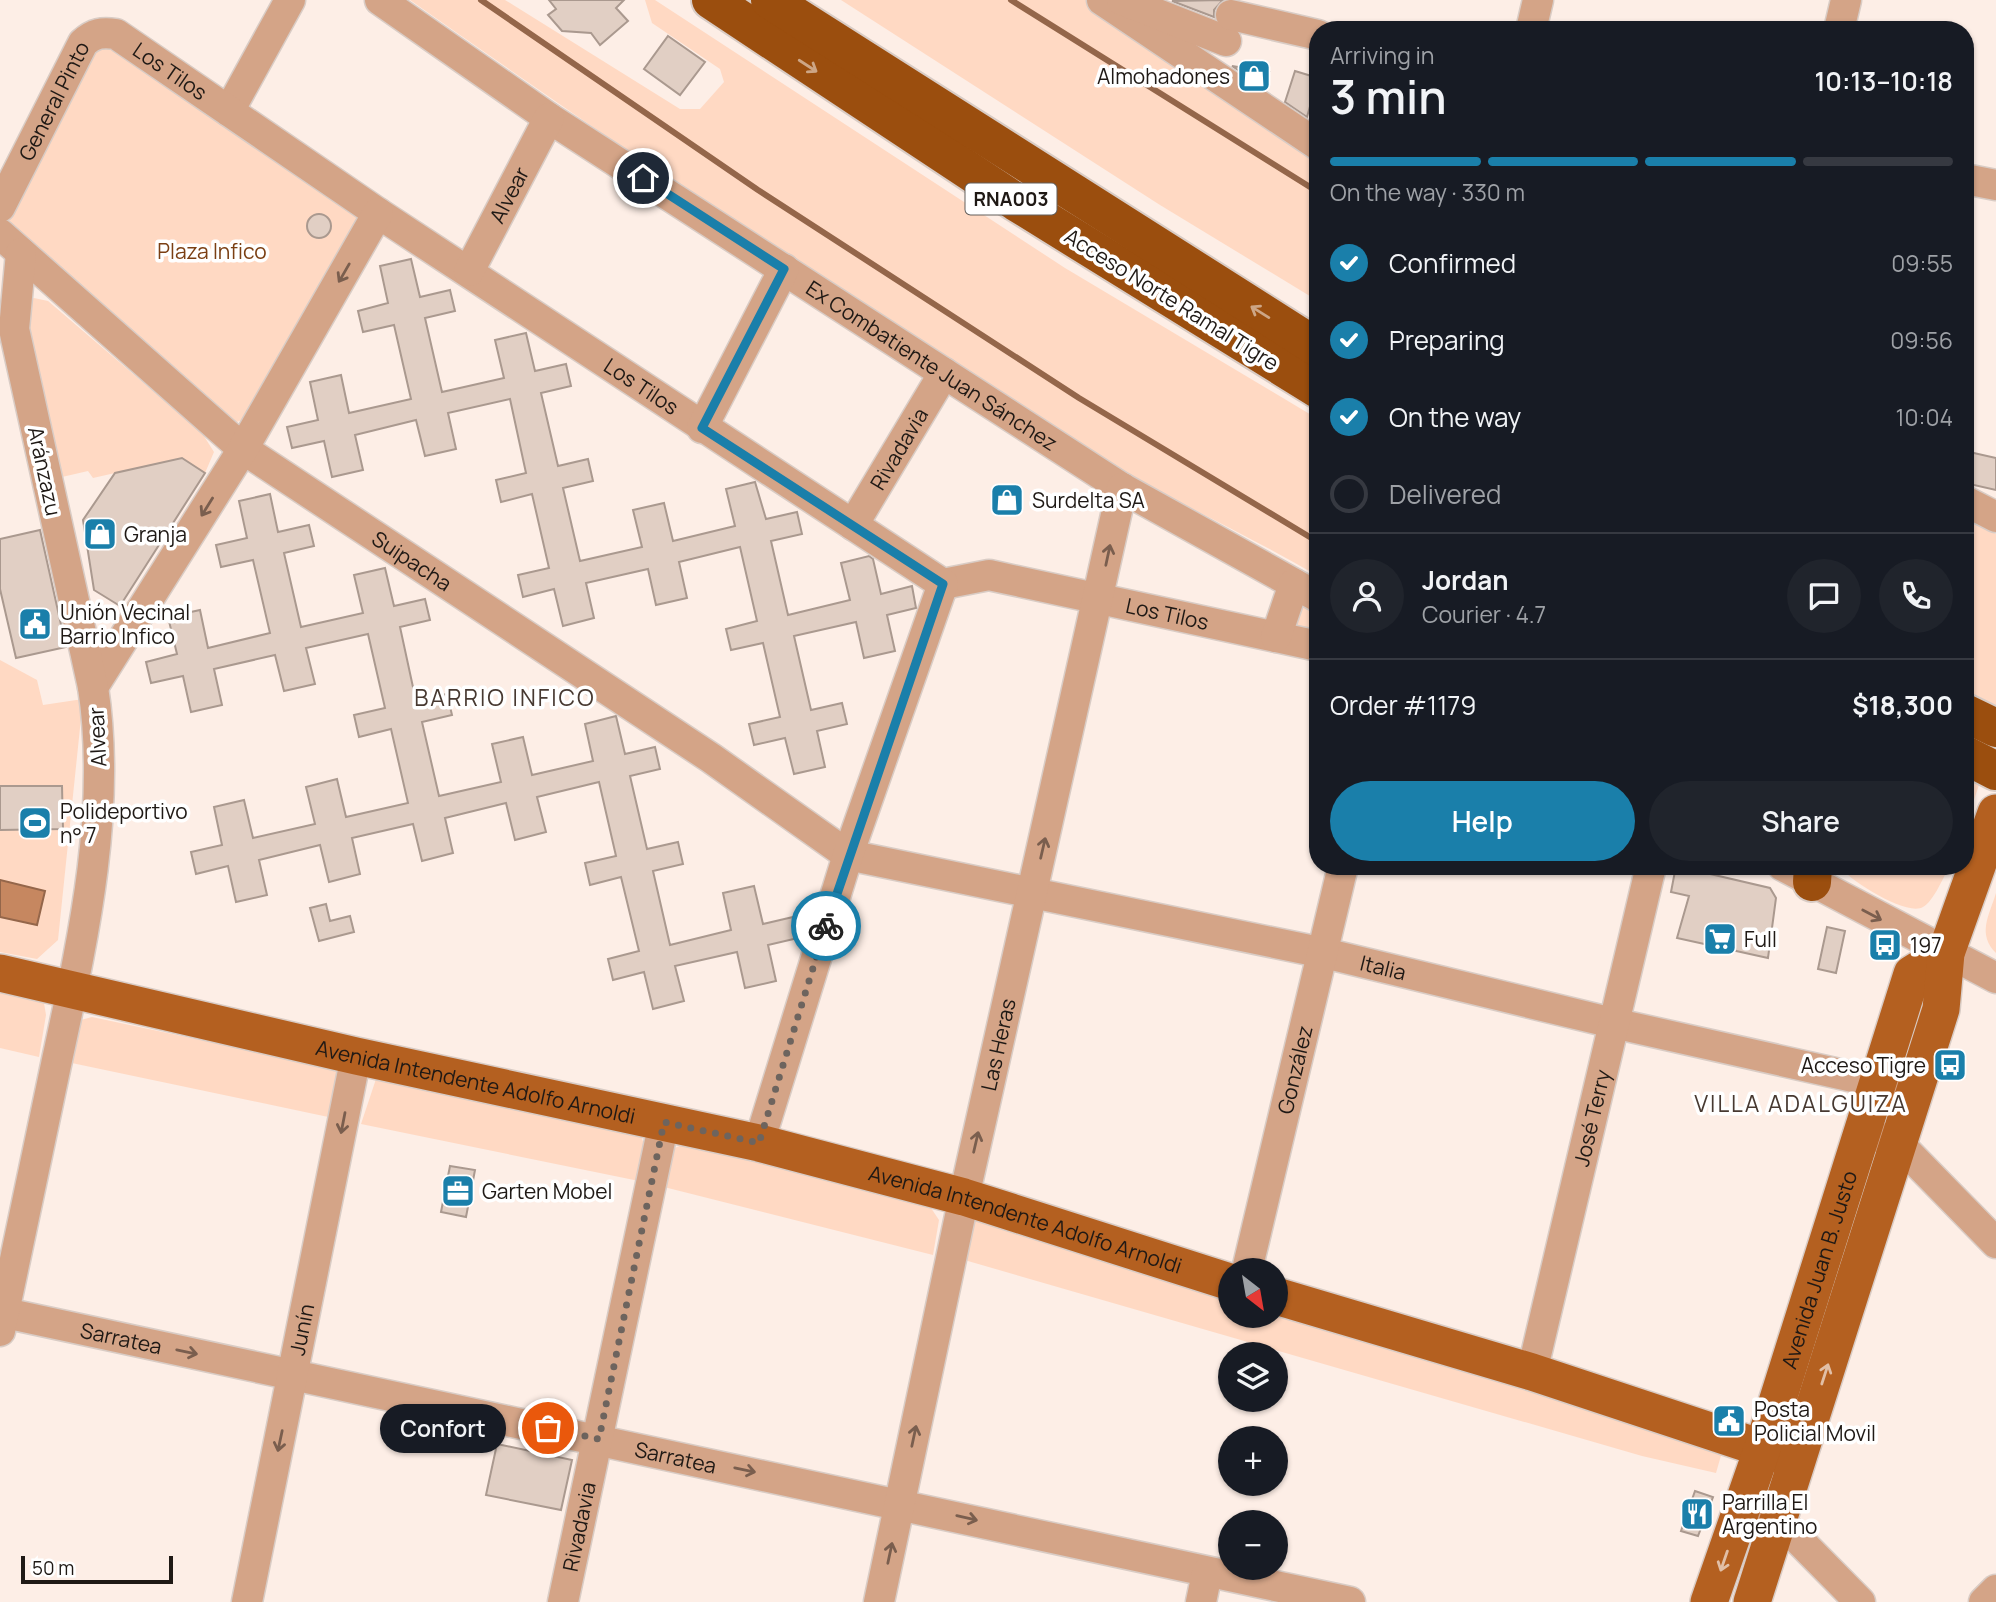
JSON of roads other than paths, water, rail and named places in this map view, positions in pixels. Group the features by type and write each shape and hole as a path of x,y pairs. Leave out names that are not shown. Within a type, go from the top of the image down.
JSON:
{"highway":[{"path":"681,0 770,41"},
{"name":"Acceso Norte Ramal Tigre","path":"711,0 1016,202 1309,383"},
{"name":"Acceso Norte Ramal Tigre","path":"770,0 1309,342"},
{"path":"797,0 1009,153"},
{"path":"1974,717 1996,728"},
{"path":"1974,760 1996,771"}],"main road":[{"name":"Avenida Juan B. Justo","path":"1974,875 1996,813"},
{"name":"Avenida Juan B. Justo","path":"1752,1602 1941,1009 1946,953 1974,875"},
{"name":"Avenida Juan B. Justo","path":"1709,1602 1762,1450 1912,974 1946,953"},
{"name":"Avenida Intendente Adolfo Arnoldi","path":"0,974 356,1056 759,1143 964,1197 1218,1278"},
{"path":"1288,1300 1532,1371 1797,1460"}],"street":[{"path":"229,111 290,0"},
{"name":"Ex Combatiente Juan Sánchez","path":"380,0 549,118 1122,488 1306,591"},
{"path":"1102,0 1217,80 1309,139"},
{"path":"1122,0 1309,33"},
{"path":"1533,21 1538,0"},
{"path":"1841,21 1846,0"},
{"path":"1217,80 1231,19"},
{"name":"Los Tilos","path":"91,36 105,32 116,34 378,214 469,271 702,428 943,584 989,575 1309,644"},
{"name":"General Pinto","path":"0,206 77,52 91,36"},
{"name":"Alvear","path":"469,271 549,118"},
{"path":"1974,181 1996,185"},
{"name":"Alvear","path":"1,1319 82,942 95,839 100,736 93,687 243,449 378,214"},
{"name":"Suipacha","path":"10,244 243,449 639,709 848,855"},
{"name":"Aránzazu","path":"10,244 14,329 93,687"},
{"path":"702,428 784,269"},
{"name":"Rivadavia","path":"853,525 944,373"},
{"name":"Las Heras","path":"879,1602 964,1197 1122,488"},
{"path":"1974,506 1996,517"},
{"path":"759,1143 848,855 943,584"},
{"path":"1276,637 1306,591"},
{"name":"Italia","path":"848,855 1324,953 1613,1024 1915,1090"},
{"name":"González","path":"1250,1258 1341,875"},
{"name":"José Terry","path":"1532,1371 1649,875"},
{"path":"1808,875 1946,953 1996,978"},
{"name":"Junín","path":"247,1602 356,1056"},
{"name":"Rivadavia","path":"563,1602 664,1122"},
{"path":"1861,1132 1898,1143 1996,1243"},
{"name":"Sarratea","path":"1,1319 294,1374 1350,1602"},
{"path":"1742,1507 1778,1519 1860,1602"},
{"path":"1201,1602 1207,1573"},
{"path":"1984,1602 1996,1590"}],"waterway":[{"path":"481,0 758,190 1079,398 1309,537"},
{"path":"1011,0 1309,186"}],"place":[{"name":"Almohadones","path":"1254,76"},
{"name":"Surdelta SA","path":"1007,500"},
{"name":"Granja","path":"100,534"},
{"name":"Unión Vecinal Barrio Infico","path":"35,624"},
{"name":"Polideportivo n° 7","path":"35,823"},
{"name":"Full","path":"1720,939"},
{"name":"197","path":"1885,945"},
{"name":"Acceso Tigre","path":"1950,1065"},
{"name":"Garten Mobel","path":"458,1191"},
{"name":"Posta Policial Movil","path":"1729,1421"},
{"name":"Confort","path":"548,1428"},
{"name":"Parrilla El Argentino","path":"1697,1514"}],"district":[{"name":"BARRIO INFICO","path":"505,697"},
{"name":"VILLA ADALGUIZA","path":"1801,1103"}],"park label":[{"name":"Plaza Infico","path":"212,251"}]}
